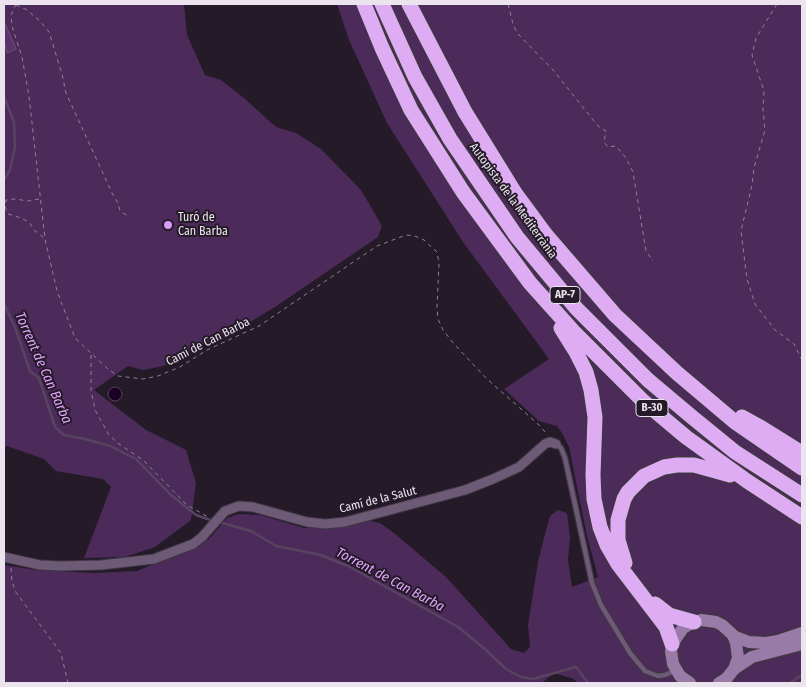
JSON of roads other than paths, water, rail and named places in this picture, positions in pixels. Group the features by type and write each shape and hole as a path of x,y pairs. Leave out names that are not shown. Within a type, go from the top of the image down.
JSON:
{"highway":[{"name":"B-30","path":"364,4 411,110 463,192 511,260 573,332 643,401 686,437 744,479 802,517"},
{"name":"Autopista de la Mediterrània","path":"382,4 416,77 450,138 517,238 576,308 648,380 692,417 735,452 802,495"},
{"name":"Autopista de la Mediterrània","path":"409,4 465,112 515,193 546,235 615,315 677,373 735,422 802,468"},
{"path":"546,300 576,352 586,372 591,390 595,417 594,499 600,527 607,545 618,564 666,627 672,644"},
{"path":"711,402 762,428 802,453"},
{"path":"694,622 669,615 656,605 625,564 620,552 617,530 624,499 628,492 644,476 664,467 694,465 744,479"}],"main road":[{"path":"690,683 680,676 676,670 672,658 672,644 678,633 694,622 701,620 716,622 728,630 733,636 738,650 738,658 734,669 727,678 719,683"},
{"path":"733,636 749,642 766,642 778,641 802,633"},
{"path":"734,669 752,658 802,644"}],"street":[{"name":"Camí de la Salut","path":"8,558 40,565 83,566 130,563 154,559 193,544 229,508 245,506 307,522 325,524 345,522 466,490 493,480 518,467 545,444 550,442 556,444"}],"lane":[{"path":"556,444 561,448 565,458 590,575 602,605 630,653 646,672 658,676 676,670"}],"waterway":[{"name":"Torrent de Can Barba","path":"4,97 14,122 15,147 10,170 4,180"},
{"name":"Torrent de Can Barba","path":"4,304 15,327 30,371 39,378 55,427 64,435 110,446 136,459 171,495 196,515 213,521"},
{"name":"Torrent de Can Barba","path":"219,522 251,531 276,546 321,555 350,567 458,627 506,669 521,677 533,679 576,667 588,683"},
{"path":"790,683 802,675"}],"place":[{"name":"Turó de Can Barba","path":"168,225"}]}
